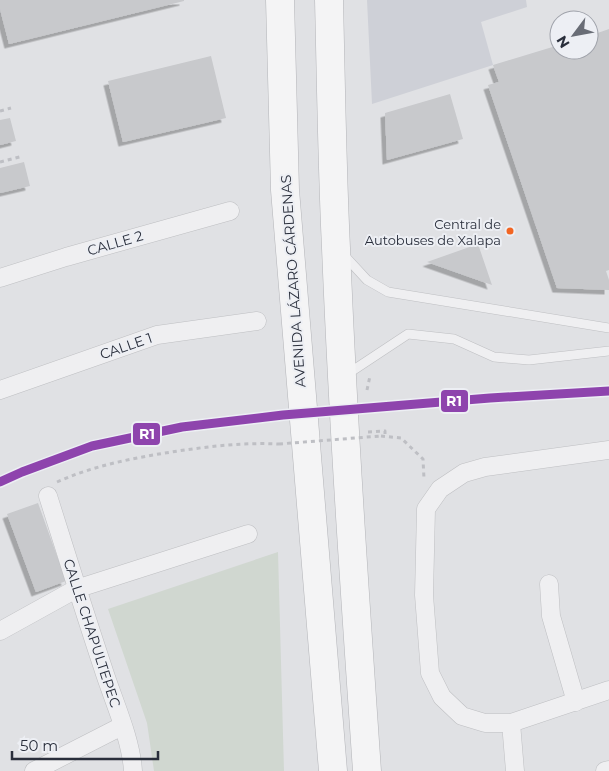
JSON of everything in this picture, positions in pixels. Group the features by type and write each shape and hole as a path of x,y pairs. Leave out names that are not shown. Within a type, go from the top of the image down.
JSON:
{"highway":[{"name":"AVENIDA LÁZARO CÁRDENAS","path":"280,0 285,190 333,771"},
{"path":"329,0 342,377 367,771"}],"street":[{"name":"CALLE 2","path":"0,278 66,257 230,211"},
{"name":"CALLE 1","path":"0,390 157,335 257,321"},
{"path":"609,450 484,467 464,473 440,489 426,509 424,595 430,672 442,697 462,716 486,723 511,723 609,690"},
{"name":"CALLE CHAPULTEPEC","path":"48,496 76,589 122,726 132,759 133,771"},
{"path":"0,631 76,589 248,534"},
{"path":"549,584 551,616 576,702"},
{"path":"511,723 515,771"},
{"path":"34,771 122,726"}],"lane":[{"path":"336,246 367,280 388,292 609,328"},
{"path":"342,377 374,358 408,334 454,339 494,357 529,360 609,351"}],"path":[{"path":"0,111 11,108"},
{"path":"0,162 23,156"},
{"path":"363,433 385,430 383,436"},
{"path":"48,496 49,489 54,483 82,472 114,463 179,451 230,444 279,444 383,436 402,438 422,459 426,509"}],"shaded area":[{"path":"367,0 526,0 527,7 481,22 493,65 372,104"},
{"path":"278,552 284,771 154,771 147,723 108,609"}],"building":[{"path":"0,0 184,1 9,44 0,9"},
{"path":"609,29 609,270 606,271 609,280 609,290 557,288 488,85 499,82 493,65 549,48 549,60 599,60 599,32"},
{"path":"211,56 226,118 123,142 108,81"},
{"path":"450,94 463,139 387,160 385,113"},
{"path":"10,118 16,141 0,145 0,120"},
{"path":"24,162 30,186 0,193 0,168"},
{"path":"478,244 492,285 427,262"},
{"path":"38,503 66,581 36,592 7,514"}],"transit line":[{"name":"R1","path":"0,482 92,446 182,427 283,415 490,398 609,391"}],"place":[{"name":"Central de Autobuses de Xalapa","path":"510,231"}]}
